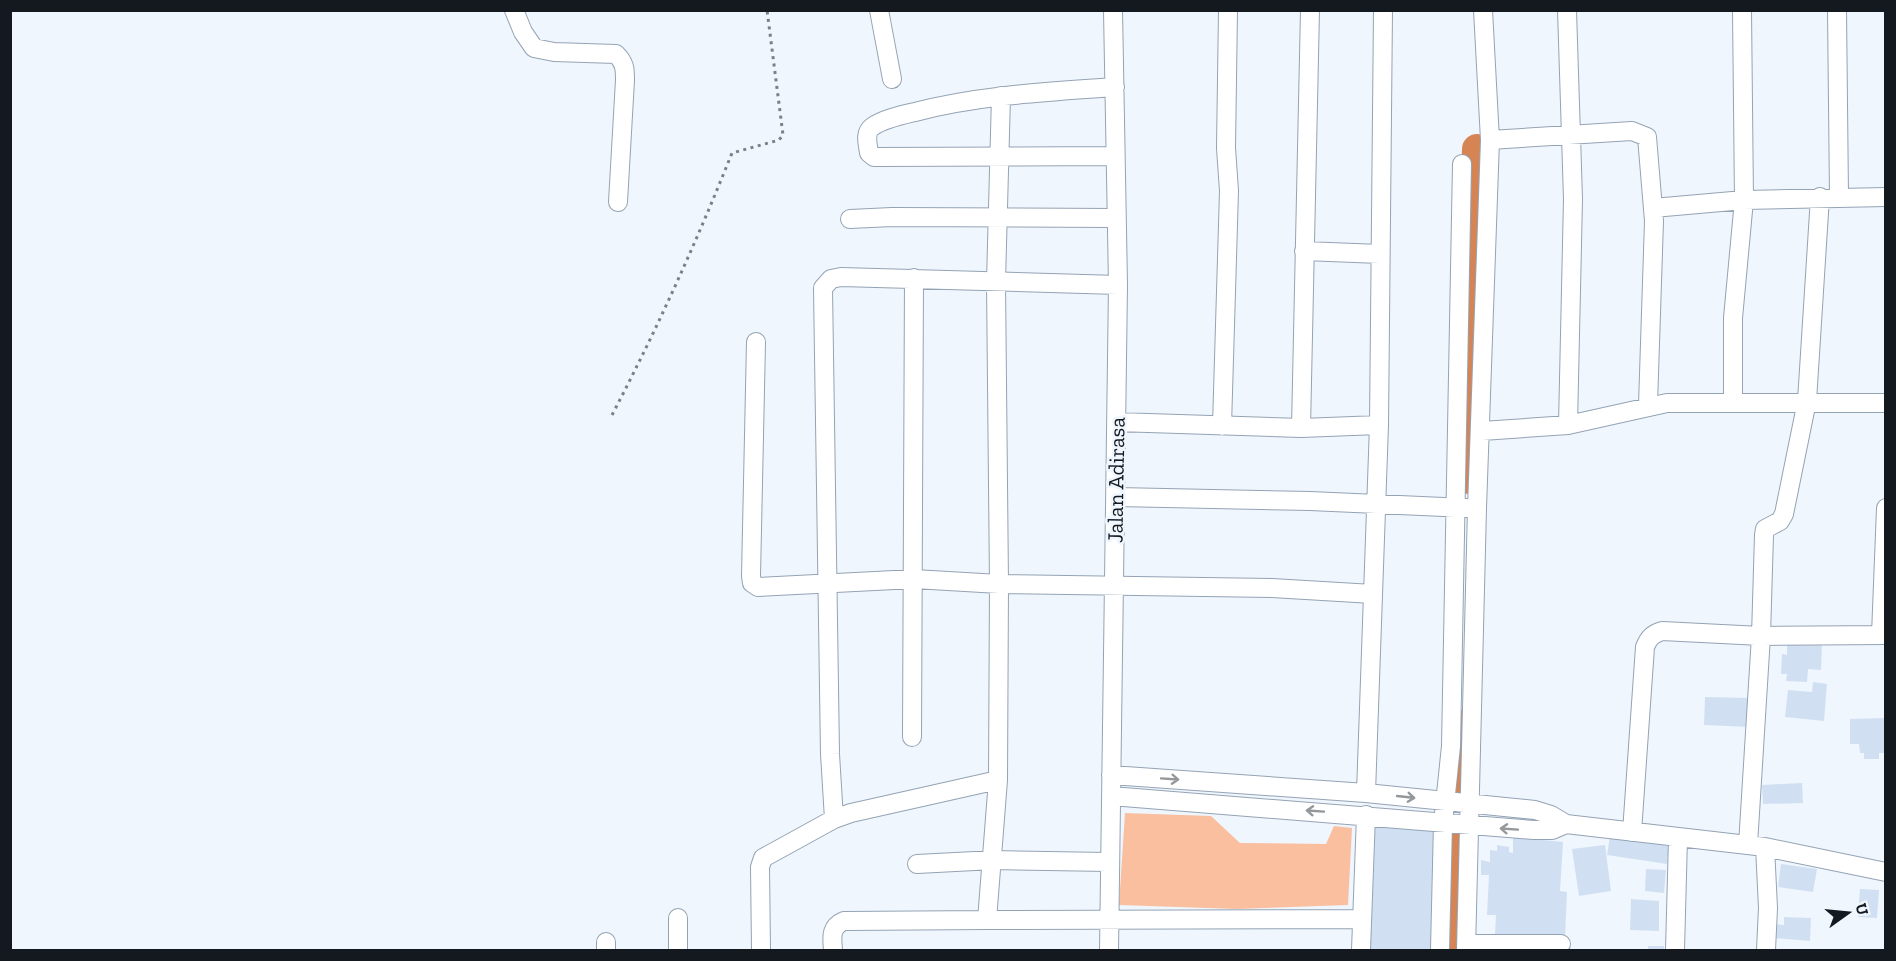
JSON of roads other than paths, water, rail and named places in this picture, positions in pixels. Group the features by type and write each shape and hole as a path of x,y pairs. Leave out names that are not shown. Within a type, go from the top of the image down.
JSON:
{"street":[{"path":"514,10 523,32 534,48 554,52 616,54 625,66 618,202"},
{"path":"879,10 892,79"},
{"name":"Jalan Adirasa","path":"1109,951 1117,497 1118,285 1113,10"},
{"path":"1222,426 1228,191 1226,148 1228,10"},
{"path":"1301,428 1310,10"},
{"path":"1366,793 1379,425 1383,10"},
{"path":"1483,10 1490,140 1482,431 1476,508 1466,947 1561,944"},
{"path":"1567,10 1573,199 1568,425"},
{"path":"1733,402 1733,318 1744,200 1742,10"},
{"path":"1837,10 1839,197"},
{"path":"1115,87 1001,96 942,105 898,116 873,127 867,136 869,153 874,157 1115,156"},
{"path":"987,920 994,860 998,780 996,282 1001,96"},
{"path":"1490,140 1570,137 1632,131 1647,137 1653,208 1648,405"},
{"path":"1440,951 1443,823 1447,801 1455,573 1454,508 1462,164"},
{"path":"1766,951 1768,908 1757,846 1764,535 1765,529 1779,521 1784,514 1807,401 1820,197"},
{"path":"1653,208 1744,200 1886,197"},
{"path":"850,219 1115,218"},
{"path":"1304,251 1380,254"},
{"path":"834,819 830,754 823,288 827,282 836,278 914,278 1118,285"},
{"path":"912,737 914,278"},
{"path":"756,342 752,583 764,587 914,579 999,584 1272,588 1373,594"},
{"path":"1482,431 1568,425 1648,405 1807,401 1886,403"},
{"path":"1117,422 1301,428 1379,425"},
{"path":"1117,497 1310,501 1476,508"},
{"path":"1632,832 1648,639 1662,631 1761,636 1883,635 1886,508"},
{"path":"1111,775 1366,793 1535,810 1551,815 1566,824 1757,846 1886,872"},
{"path":"761,951 761,862 763,858 834,819 947,789 998,780"},
{"path":"1111,796 1366,815 1534,831 1552,830 1566,824"},
{"path":"1361,951 1366,815"},
{"path":"1675,951 1678,838"},
{"path":"917,864 994,860 1109,862"},
{"path":"678,918 678,951"},
{"path":"833,951 832,931 837,924 844,921 1110,918 1362,919"}],"waterway":[{"path":"1464,479 1477,149"},
{"path":"1457,793 1459,725"},
{"path":"1454,950 1455,833"}]}
